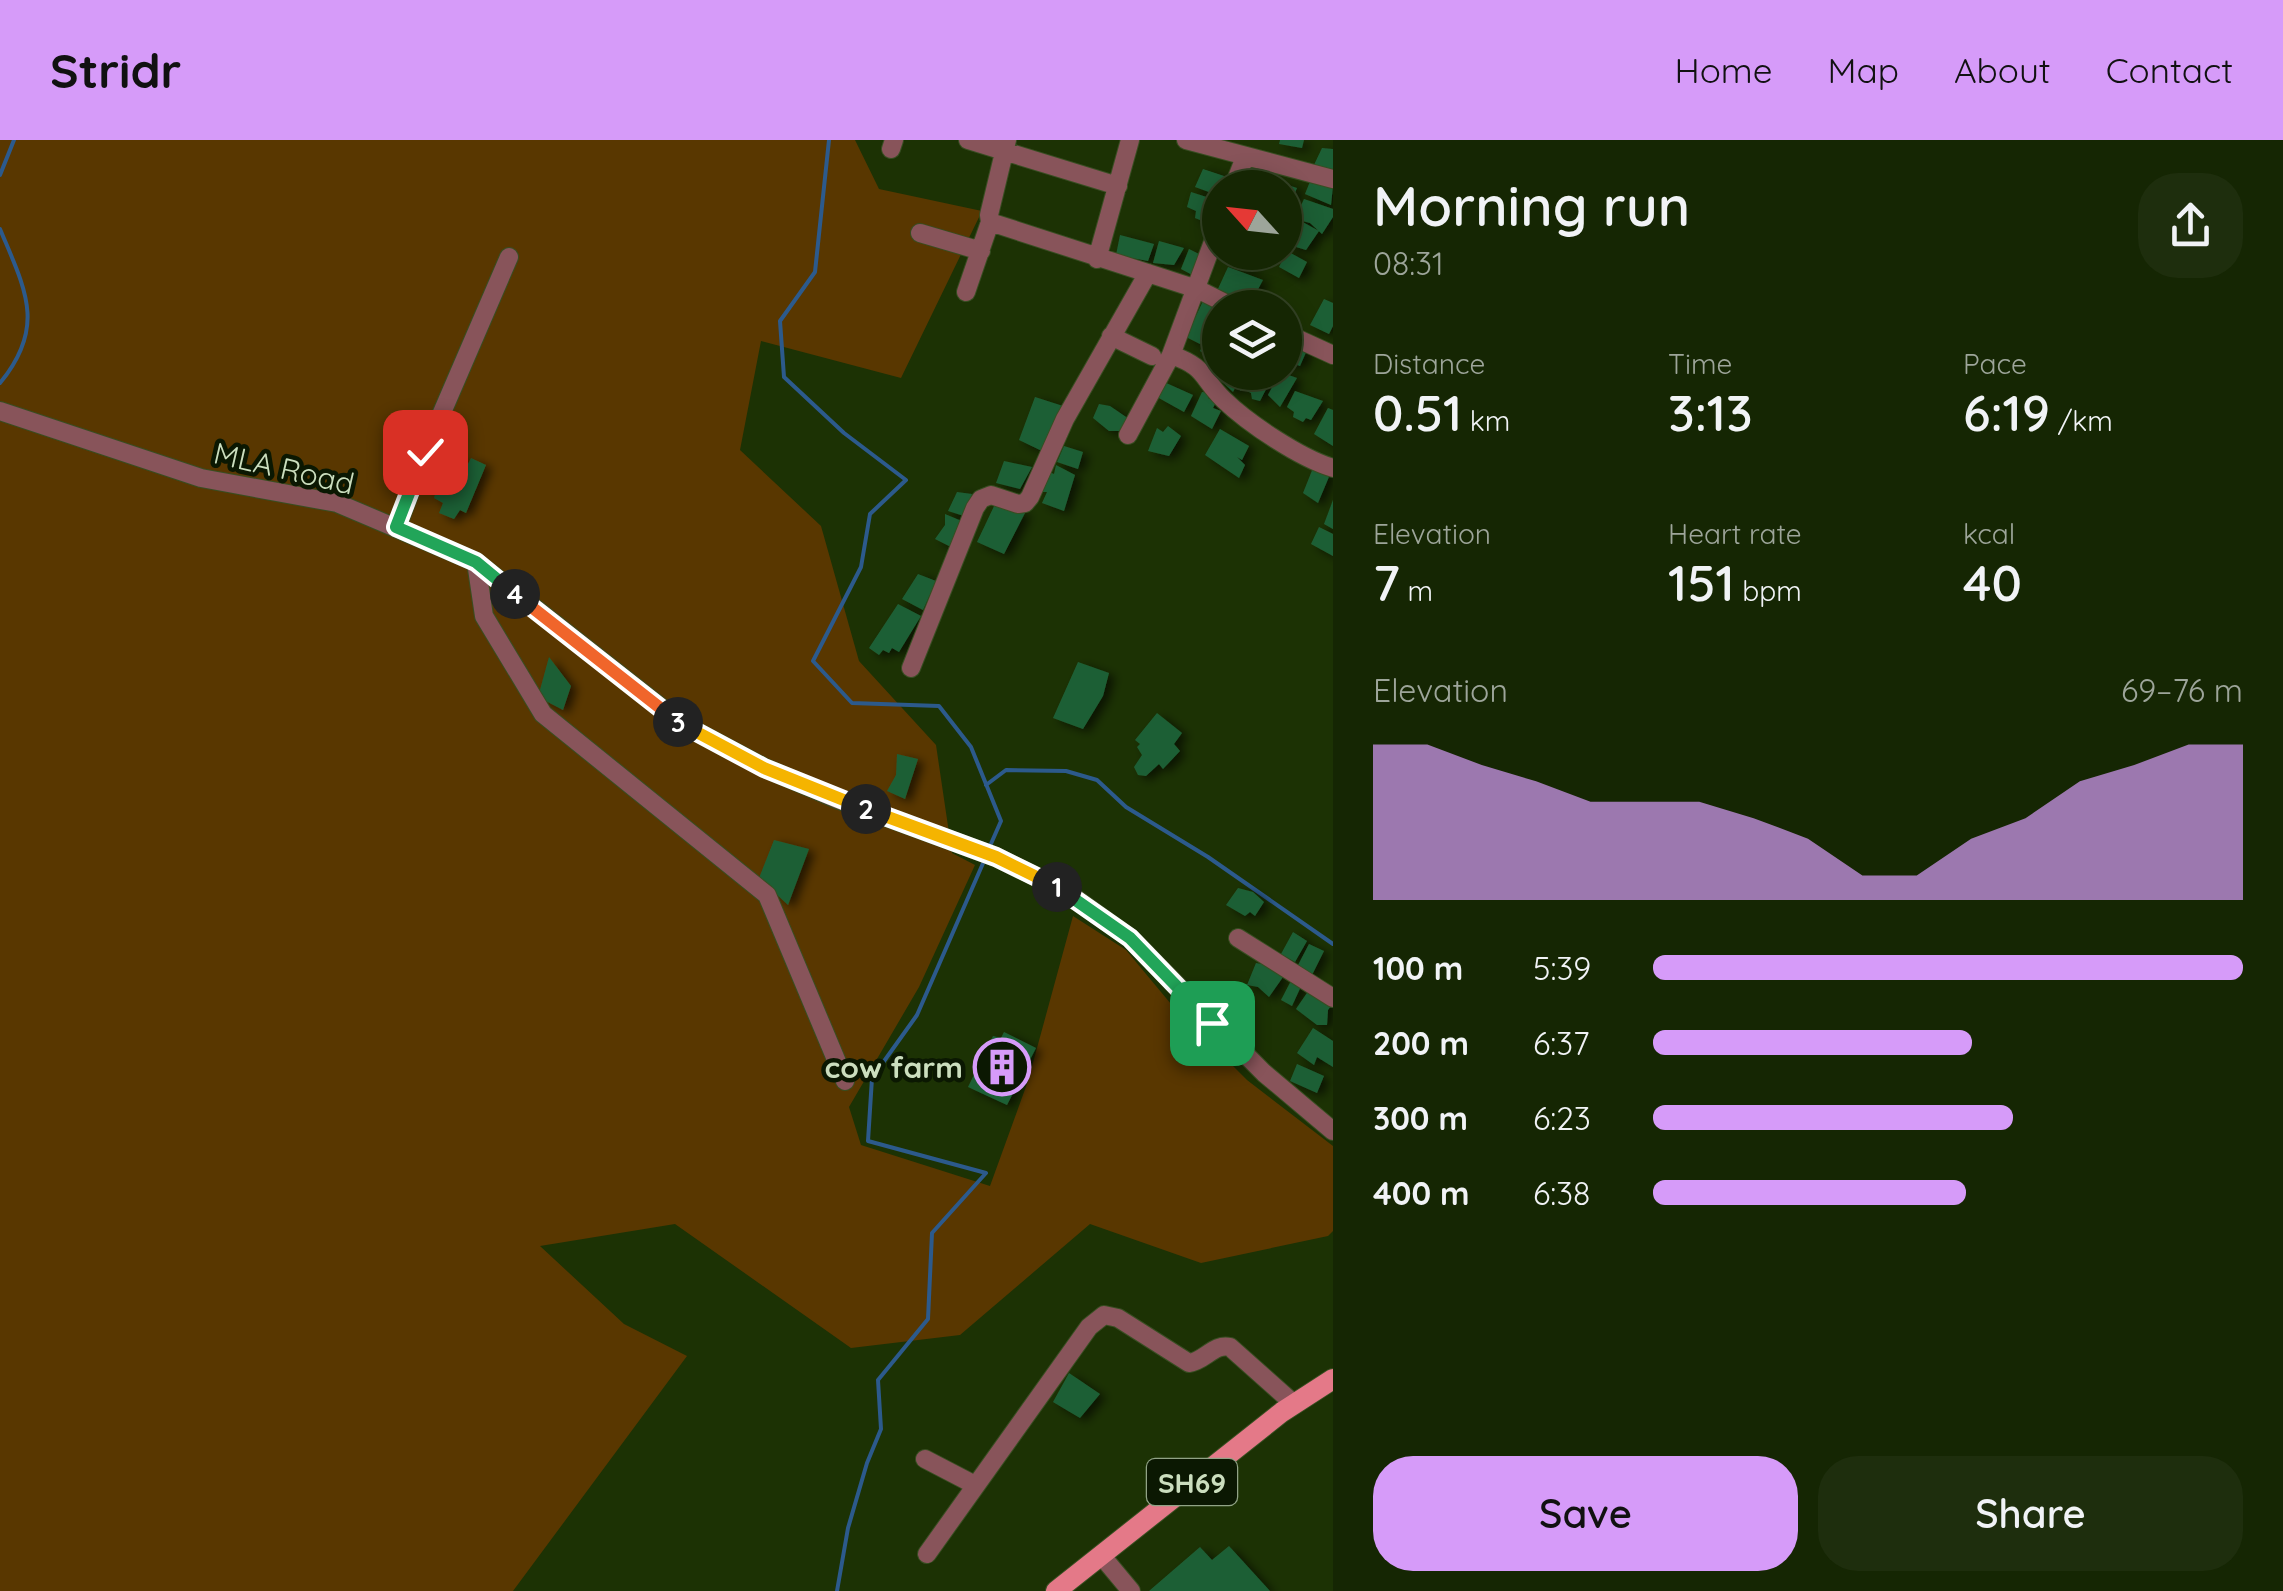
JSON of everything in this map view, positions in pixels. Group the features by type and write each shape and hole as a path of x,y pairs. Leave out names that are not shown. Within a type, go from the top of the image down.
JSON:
{"main road":[{"name":"SH69","path":"1056,1591 1294,1404 1333,1379"}],"street":[{"path":"968,140 1005,145 1118,186"},
{"path":"1097,259 1130,140"},
{"path":"1186,140 1333,179"},
{"path":"966,292 990,222 988,215 1005,145"},
{"path":"1239,170 1244,156"},
{"path":"990,222 1202,292"},
{"path":"920,233 980,251"},
{"path":"396,527 509,257"},
{"path":"1128,435 1204,270"},
{"path":"910,668 976,508 991,495 1026,503 1065,419 1148,273"},
{"path":"1111,336 1202,370 1230,406 1304,456 1333,468"},
{"path":"1302,341 1333,355"},
{"name":"MLA Road","path":"0,411 201,478 337,503 476,562 682,724 764,768 996,857 1065,891 1130,938 1264,1073 1333,1131"},
{"path":"476,562 484,616 543,714 767,894 844,1081"},
{"path":"1238,938 1333,998"},
{"path":"927,1554 1089,1327 1104,1315 1118,1318 1189,1363 1218,1347 1230,1347 1294,1404"},
{"path":"925,1458 975,1484"},
{"path":"1100,1555 1131,1591"}],"shaded area":[{"path":"0,140 855,140 879,189 982,211 901,378 761,341 740,450 821,526 859,661 936,745 952,853 975,865 919,987 849,1107 861,1145 990,1186 1028,1081 1073,916 1126,950 1171,1004 1247,1080 1333,1146 1333,1231 1328,1236 1201,1263 1090,1224 960,1335 851,1348 675,1224 540,1246 624,1324 687,1356 513,1591 0,1591"}],"building":[{"path":"1280,140 1304,140 1302,148 1279,144"},
{"path":"1322,148 1333,149 1333,174 1313,167"},
{"path":"1202,171 1202,190 1195,187"},
{"path":"1311,179 1333,186 1331,205 1305,194"},
{"path":"1191,192 1202,196 1202,221 1195,218 1196,211 1187,207"},
{"path":"1304,199 1333,209 1333,217 1322,234 1302,221"},
{"path":"1302,222 1319,231 1306,250 1302,249"},
{"path":"1120,235 1154,244 1148,261 1116,255"},
{"path":"1159,241 1184,248 1174,265 1153,263"},
{"path":"1189,249 1202,256 1198,278 1181,269"},
{"path":"1302,259 1307,262 1299,278 1284,270 1302,270"},
{"path":"1227,270 1263,280 1258,290 1217,290"},
{"path":"1324,299 1333,303 1329,334 1310,325"},
{"path":"1202,303 1202,341 1200,344 1186,337"},
{"path":"1164,382 1193,395 1184,412 1157,397"},
{"path":"1245,390 1266,390 1260,401 1252,399"},
{"path":"1271,390 1290,390 1280,407 1268,395"},
{"path":"1295,391 1323,401 1311,420 1306,418 1303,422 1293,417 1294,412 1287,407"},
{"path":"1202,392 1210,393 1208,398 1216,402 1213,408 1221,411 1212,429 1191,416"},
{"path":"1035,397 1063,406 1042,451 1019,440"},
{"path":"1099,404 1110,406 1129,419 1119,431 1109,431 1093,418"},
{"path":"1328,408 1333,410 1333,446 1314,434"},
{"path":"1168,426 1181,436 1169,456 1148,451 1157,428 1163,432"},
{"path":"1220,429 1249,446 1242,460 1237,457 1245,465 1239,478 1205,455"},
{"path":"1064,446 1083,452 1078,469 1057,462"},
{"path":"454,456 468,464 471,458 486,465 466,513 460,510 454,519 439,513 443,503 434,498 436,490 431,487 440,464 444,467 446,459 452,461"},
{"path":"1004,461 1032,467 1020,489 996,483"},
{"path":"1315,463 1331,472 1318,503 1303,493"},
{"path":"1056,465 1075,475 1064,511 1042,503 1047,492 1040,492"},
{"path":"957,492 972,494 964,516 948,511"},
{"path":"1333,500 1333,529 1324,524"},
{"path":"996,502 1025,513 1004,554 977,542"},
{"path":"945,514 964,522 951,547 935,539 945,525"},
{"path":"1319,527 1333,534 1333,556 1311,544"},
{"path":"918,574 936,581 923,610 902,599"},
{"path":"898,604 921,616 899,652 892,648 879,655 869,648"},
{"path":"549,657 571,686 563,710 538,697"},
{"path":"1078,662 1109,673 1103,696 1083,729 1053,718"},
{"path":"1157,713 1182,733 1174,744 1180,751 1163,769 1159,764 1146,776 1138,775 1134,767 1142,755 1135,740"},
{"path":"897,754 918,759 905,799 887,791 896,775"},
{"path":"774,840 809,849 788,905 759,878"},
{"path":"1238,888 1253,892 1264,902 1255,916 1250,912 1245,916 1226,905"},
{"path":"1293,932 1307,941 1295,962 1281,954"},
{"path":"1309,944 1324,951 1312,975 1297,967"},
{"path":"1256,963 1272,966 1283,977 1269,997 1258,987 1247,985"},
{"path":"1293,977 1303,982 1292,1006 1281,1000"},
{"path":"1309,990 1333,1003 1327,1025 1317,1025 1296,1009"},
{"path":"1313,1028 1333,1041 1333,1067 1317,1057 1314,1065 1297,1053"},
{"name":"cow farm","path":"1004,1032 1036,1048 1007,1105 968,1087 993,1036 1001,1038"},
{"path":"1297,1064 1324,1076 1317,1093 1290,1081"},
{"path":"1069,1373 1100,1394 1080,1418 1053,1402"},
{"path":"1229,1546 1270,1591 1149,1591 1200,1547 1212,1560"}],"waterway":[{"path":"0,175 14,140"},
{"path":"829,140 815,272 780,321 784,377 844,433 906,480 870,514 861,567 813,661 852,703 939,706 971,747 1001,821 990,846"},
{"path":"0,229 27,307 23,343 0,383"},
{"path":"986,785 1006,770 1066,771 1097,780 1126,807 1208,857 1333,944"},
{"path":"837,1591 848,1528 881,1429 878,1380 928,1319 932,1233 986,1173 868,1141 872,1078 917,1015 984,861"}],"place":[{"name":"cow farm","path":"1002,1067"}],"route":[{"path":"425,452 396,527 476,562 682,724 764,768 996,857 1065,891 1130,938 1212,1023"}]}
